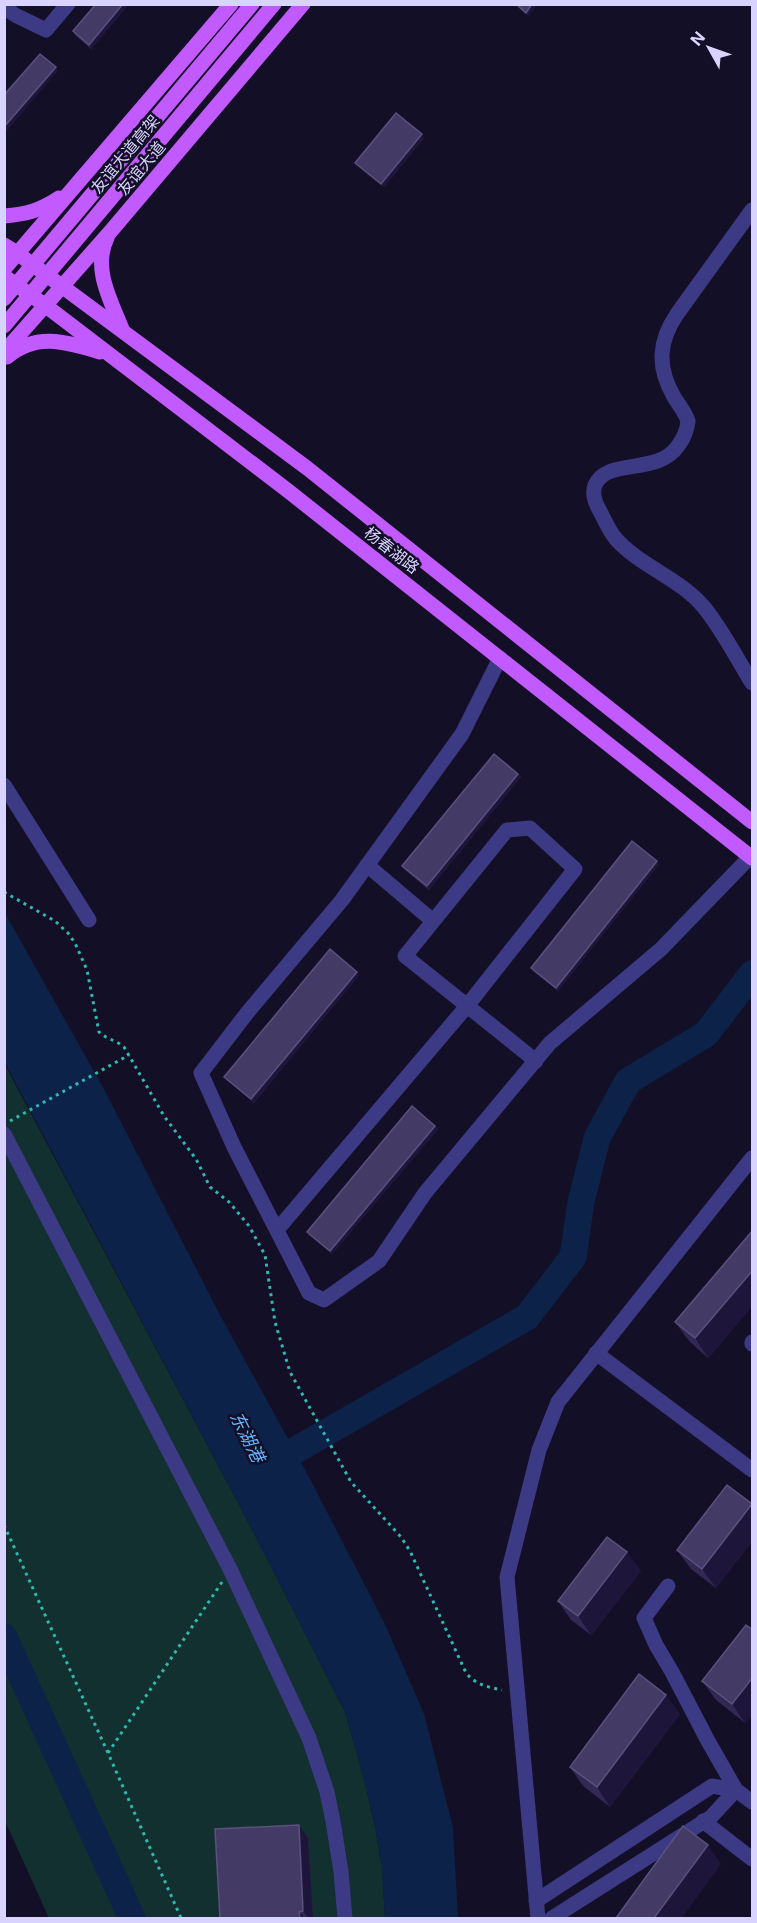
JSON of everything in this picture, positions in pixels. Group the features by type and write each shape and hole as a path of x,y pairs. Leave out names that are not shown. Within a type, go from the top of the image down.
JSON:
{"main road":[{"path":"4,269 11,249 76,187 231,4"},
{"name":"友谊大道高架","path":"4,299 252,4"},
{"name":"友谊大道高架","path":"4,326 274,4"},
{"name":"友谊大道","path":"4,352 111,231 303,4"},
{"path":"4,216 27,214 42,209 76,187"},
{"path":"111,231 103,247 101,267 122,329"},
{"name":"杨春湖路","path":"11,249 63,285 307,468 753,822"},
{"name":"杨春湖路","path":"4,276 287,490 752,857"},
{"path":"4,359 25,345 37,341 57,341 111,355"}],"street":[{"path":"4,7 46,30 68,4"},
{"path":"753,210 668,327 663,341 662,367 665,378 688,421 684,439 665,459 641,466 611,470 595,485 593,494 596,504 617,540 630,552 695,598 710,616 753,683"},
{"path":"500,658 462,734 342,900 247,1013 201,1073 234,1147 309,1293 324,1300 379,1261 425,1193 550,1043 661,949 752,857"},
{"path":"4,785 89,920"},
{"path":"277,1230 467,1006 575,869 530,828 507,830 405,956 467,1006 536,1060"},
{"path":"367,865 434,921"},
{"path":"4,1134 230,1569 309,1738 327,1792 333,1821 345,1918"},
{"path":"538,1918 507,1577 538,1450 558,1402 753,1158"},
{"path":"596,1353 753,1470"},
{"path":"668,1586 644,1618 656,1645 736,1790"},
{"path":"536,1901 712,1786 736,1790 753,1802"},
{"path":"552,1918 711,1817 736,1790"},
{"path":"703,1821 753,1859"}],"path":[{"path":"4,892 45,914 68,933 75,943 87,970 97,1029 105,1037 122,1044 164,1116 196,1159 210,1187 223,1197 249,1226 265,1255 275,1322 290,1372 342,1466 360,1493 410,1551 466,1672 472,1680 482,1685 517,1693"},
{"path":"4,1124 129,1055"},
{"path":"4,1525 181,1918"},
{"path":"108,1753 230,1569"}],"green space":[{"path":"4,1063 244,1514 345,1712 375,1827 382,1867 385,1918 49,1918 5,1821"}],"water":[{"name":"东湖港","path":"5,913 105,1091 219,1313 309,1477 385,1624 424,1714 453,1827 458,1918 385,1918 382,1867 375,1827 345,1712 244,1514 5,1063"}],"building":[{"path":"96,4 123,4 89,45 73,31"},
{"path":"516,4 532,4 526,13"},
{"path":"40,54 56,67 4,127 4,95"},
{"path":"396,113 422,134 381,184 355,163"},
{"path":"494,754 518,774 427,886 402,866"},
{"path":"632,841 657,861 556,988 531,968"},
{"path":"330,949 357,972 251,1099 224,1077"},
{"path":"412,1106 435,1126 330,1251 307,1232"},
{"path":"753,1230 753,1270 695,1338 675,1322"},
{"path":"727,1485 752,1504 702,1569 677,1550"},
{"path":"607,1537 627,1552 578,1616 558,1601"},
{"path":"746,1625 753,1630 753,1677 732,1704 702,1681"},
{"path":"639,1674 666,1695 597,1787 570,1767"},
{"path":"299,1825 303,1911 299,1912 300,1918 220,1918 215,1829"},
{"path":"683,1826 708,1845 654,1918 616,1918"}],"waterway":[{"name":"东湖港","path":"263,1469 527,1317 573,1257 581,1202 597,1138 628,1081 706,1034 752,974"},
{"path":"4,1637 132,1918"}]}
